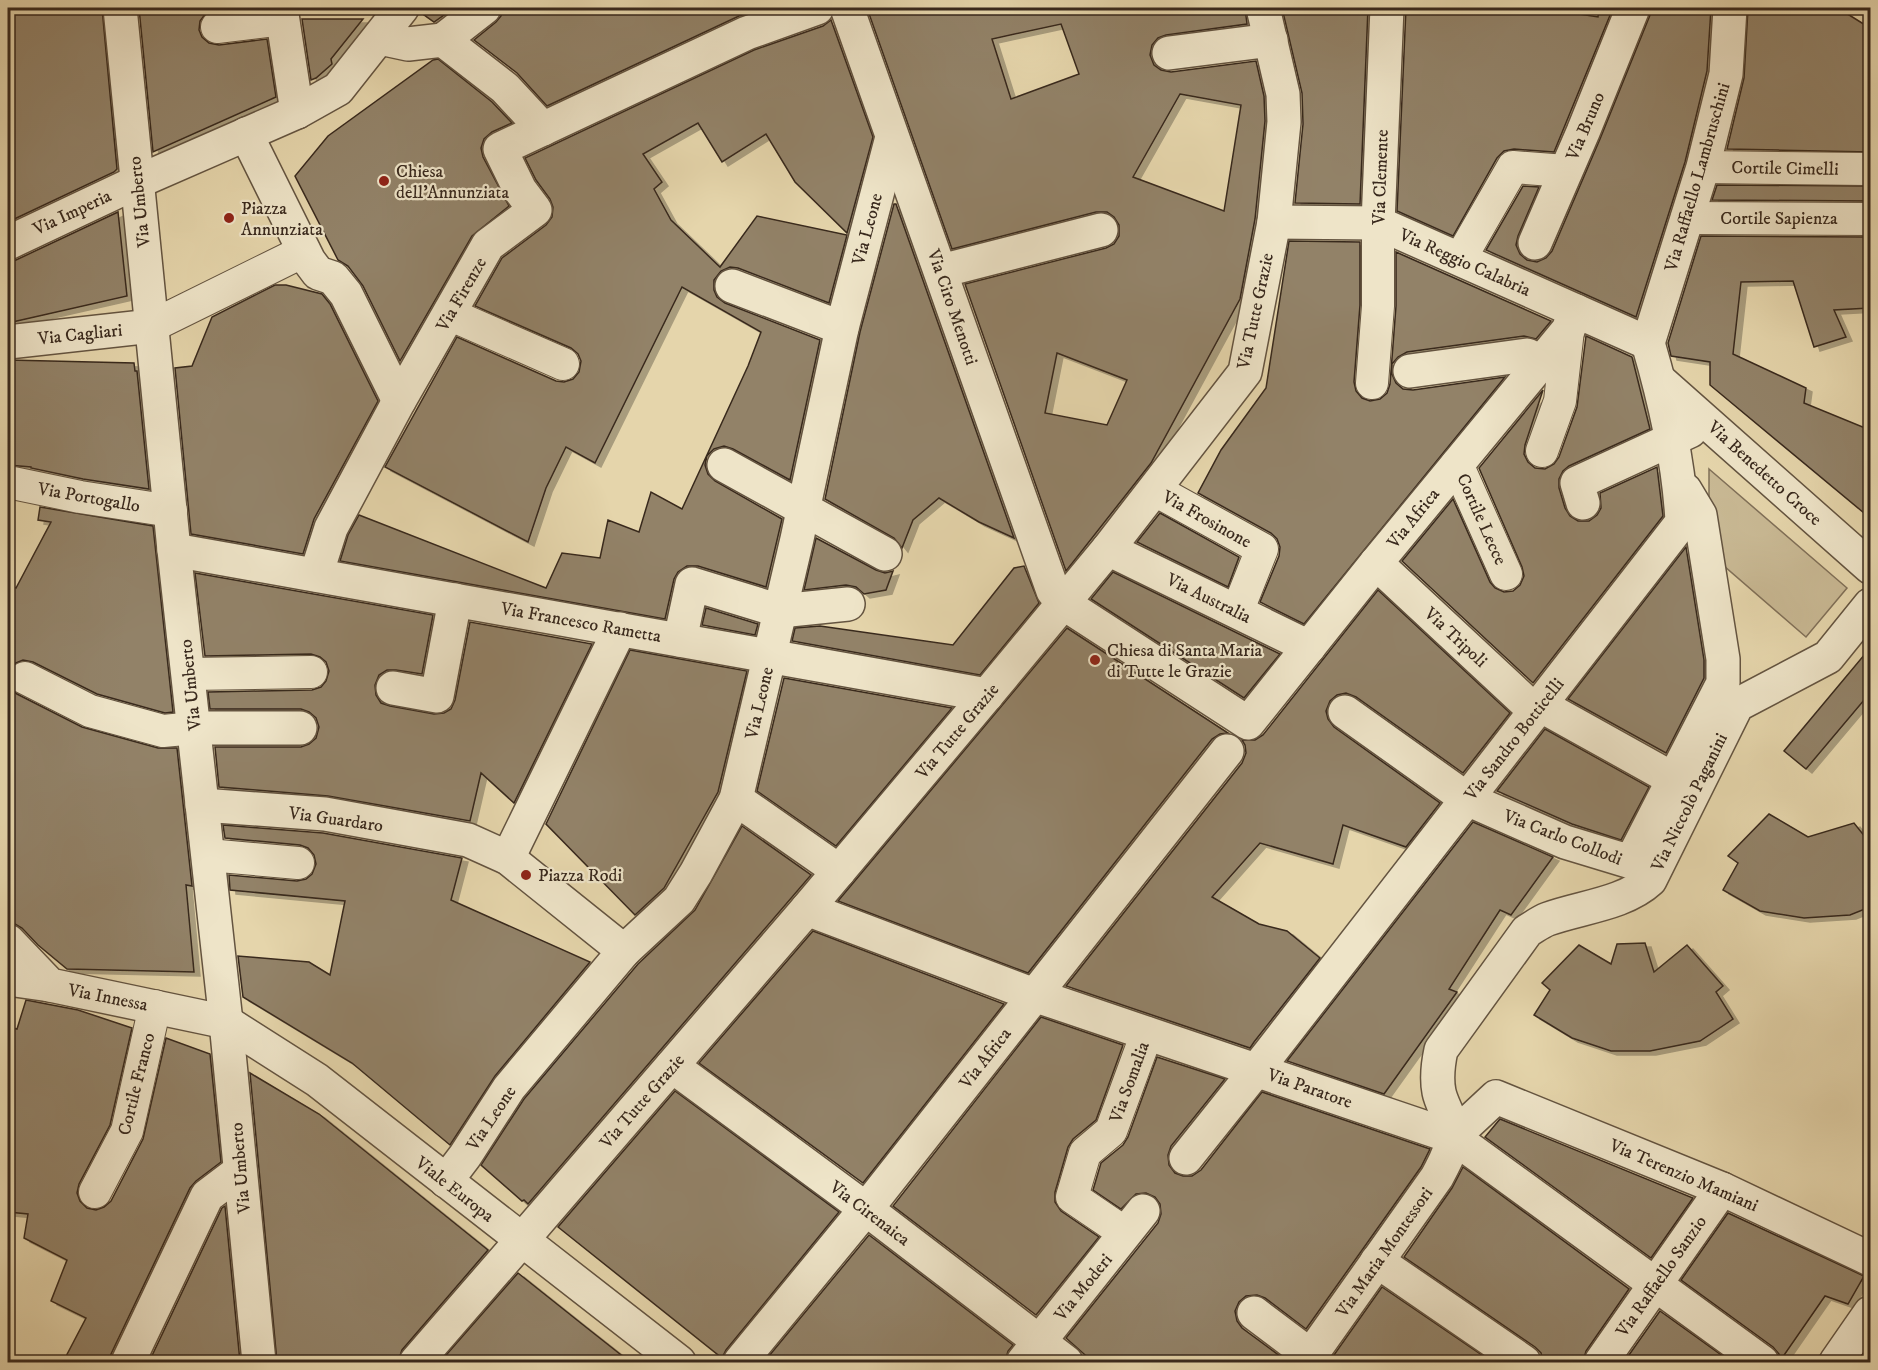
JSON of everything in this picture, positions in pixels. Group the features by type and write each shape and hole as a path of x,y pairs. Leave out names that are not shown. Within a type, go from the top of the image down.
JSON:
{"street":[{"name":"Via Umberto","path":"120,8 174,550 226,1022 259,1362"},
{"name":"Via Imperia","path":"8,243 137,182 297,112 338,89 402,8"},
{"path":"380,38 408,44 443,40 484,8"},
{"name":"Via Firenze","path":"316,575 332,528 399,401 488,245 535,210 520,190 500,149 747,33 818,8"},
{"name":"Via Ciro Menotti","path":"847,8 1053,591 1063,603"},
{"name":"Via Tutte Grazie","path":"416,1362 807,909 987,695 1108,549 1245,372 1274,222 1284,122 1283,94 1263,8"},
{"name":"Via Clemente","path":"1372,383 1378,306 1378,223 1387,8"},
{"name":"Via Bruno","path":"1535,243 1633,8"},
{"name":"Via Raffaello Lambruschini","path":"1648,343 1702,167 1726,74 1730,8"},
{"path":"217,27 282,13 297,112"},
{"path":"443,40 505,88 543,129"},
{"path":"1168,53 1271,40"},
{"path":"246,134 304,251 318,273 333,278 346,294 399,401"},
{"name":"Via Leone","path":"446,1181 509,1088 624,951 679,900 736,799 803,510 842,328 892,138"},
{"path":"1460,259 1513,167 1566,171"},
{"name":"Cortile Cimelli","path":"1702,167 1866,169"},
{"name":"Cortile Sapienza","path":"1687,218 1870,219"},
{"name":"Via Reggio Calabria","path":"1274,222 1378,223 1460,259 1571,321 1648,343"},
{"path":"941,271 1101,230"},
{"path":"152,326 304,251"},
{"path":"732,286 842,328"},
{"path":"449,314 563,364"},
{"path":"1542,451 1560,400 1571,321"},
{"name":"Via Africa","path":"1063,603 1248,723 1542,362 1571,321"},
{"name":"Via Cagliari","path":"8,342 152,326"},
{"name":"Via Sandro Botticelli","path":"1257,1069 1682,522 1680,481 1659,380 1648,343"},
{"path":"1410,371 1527,355 1542,362"},
{"name":"Via Benedetto Croce","path":"1659,380 1870,567"},
{"path":"1583,503 1577,483 1708,423"},
{"name":"Cortile Lecce","path":"1457,464 1506,574"},
{"path":"724,465 885,554"},
{"name":"Via Niccolò Paganini","path":"1631,862 1723,683 1723,659 1700,516 1680,481"},
{"name":"Via Portogallo","path":"8,482 80,497 171,511"},
{"name":"Via Frosinone","path":"1155,490 1262,549 1237,612"},
{"name":"Via Australia","path":"1108,549 1309,647"},
{"name":"Via Francesco Rametta","path":"174,550 987,695"},
{"name":"Via Tripoli","path":"1376,563 1538,708 1673,779"},
{"path":"680,640 692,584 780,610 848,604"},
{"path":"393,688 437,696 455,600"},
{"name":"Via Niccolò Paganini","path":"1452,1137 1450,1120 1439,1093 1437,1070 1441,1050 1527,931 1545,920 1633,892 1650,880 1737,705 1828,657 1870,605"},
{"path":"508,858 620,629"},
{"path":"189,674 311,672"},
{"path":"25,678 90,711 163,730 300,728"},
{"name":"Via Carlo Collodi","path":"1345,712 1467,799 1565,842 1631,862"},
{"name":"Via Africa","path":"740,1362 866,1209 1227,751"},
{"path":"736,799 839,871"},
{"name":"Via Guardaro","path":"202,805 325,814 468,840 508,858 624,951"},
{"path":"208,855 298,863"},
{"name":"Via Paratore","path":"807,909 1034,995 1452,1137 1762,1362"},
{"name":"Via Innessa","path":"8,940 50,985 226,1022"},
{"path":"8,978 50,985"},
{"name":"Cortile Franco","path":"95,1192 127,1131 155,1006"},
{"name":"Viale Europa","path":"226,1022 317,1080 679,1362"},
{"name":"Via Somalia","path":"1134,1222 1072,1197 1085,1153 1111,1131 1147,1033"},
{"name":"Via Cirenaica","path":"672,1066 866,1209 1031,1352 1066,1362"},
{"path":"1186,1158 1257,1069"},
{"name":"Via Terenzio Mamiani","path":"1452,1137 1496,1097 1722,1189 1870,1259"},
{"name":"Via Maria Montessori","path":"1309,1359 1437,1177 1445,1161 1452,1137"},
{"path":"128,1362 207,1196 240,1171"},
{"name":"Via Raffaello Sanzio","path":"1601,1362 1722,1189"},
{"name":"Via Moderi","path":"1031,1352 1134,1222"},
{"path":"1377,1261 1524,1362"},
{"path":"1254,1313 1309,1359"},
{"path":"1836,1362 1870,1313"}],"shaded area":[{"path":"1709,469 1847,588 1806,637 1716,559 1709,516"}],"building":[{"path":"8,8 102,8 117,169 8,222"},
{"path":"139,8 228,8 214,9 206,13 200,21 199,30 202,37 209,43 219,45 267,39 276,97 153,152"},
{"path":"420,8 454,8 434,22 420,12"},
{"path":"502,8 763,8 739,16 547,106 517,73 474,40 496,22 501,16"},
{"path":"867,8 1245,8 1247,24 1166,35 1158,38 1152,45 1150,55 1154,65 1161,70 1171,72 1256,61 1264,96 1265,121 1255,219 1240,299 1151,463 1066,571 965,284 1106,248 1114,244 1119,236 1119,225 1107,212 1096,212 952,249","holes":["1061,24 1079,74 1011,99 992,39","1180,94 1241,105 1224,211 1133,177","1057,353 1127,380 1107,425 1045,413"]},
{"path":"1282,8 1368,8 1360,204 1295,203 1303,124 1302,93"},
{"path":"1406,8 1540,8 1598,17 1599,8 1613,8 1554,152 1514,149 1504,151 1497,158 1453,236 1397,211"},
{"path":"1651,8 1711,8 1707,71 1685,162 1636,317 1486,250 1523,186 1539,187 1518,236 1516,245 1520,254 1527,260 1537,262 1546,258 1552,251 1600,139"},
{"path":"1748,8 1838,8 1870,28 1870,152 1727,149 1744,78"},
{"path":"302,19 363,19 331,59 332,64 311,80"},
{"path":"831,20 873,137 847,233 795,182 766,134 722,162 698,123 643,154 662,182 654,189 671,220 720,267 757,216 847,235 829,303 738,268 730,267 721,271 714,280 717,297 725,303 820,340 790,480 724,446 714,449 707,456 705,465 708,474 715,481 782,519 766,587 698,566 687,566 678,572 674,579 665,619 340,561 348,535 359,515 546,588 562,553 600,558 608,520 639,532 651,492 682,509 748,366 761,332 682,287 595,463 566,447 546,488 528,542 385,467 457,337 556,381 564,382 573,379 579,372 581,361 578,354 571,348 475,306 502,258 546,225 552,217 553,207 550,199 536,180 525,158 754,50 823,26"},
{"path":"438,59 492,102 512,123 492,132 484,139 481,148 483,157 509,206 472,236 400,361 363,286 348,266 338,260 295,176 328,136 433,60"},
{"path":"1717,185 1870,186 1870,201 1712,200"},
{"path":"894,204 896,204 1014,538 979,522 939,498 913,520 902,548 894,538 825,499 860,332"},
{"path":"118,212 127,296 8,323 8,262"},
{"path":"1701,236 1867,237 1864,271 1870,272 1870,308 1834,310 1846,337 1814,347 1793,281 1741,282 1733,354 1806,388 1804,403 1870,430 1870,518 1710,385 1710,362 1671,356 1668,343"},
{"path":"1289,241 1360,242 1360,305 1354,382 1356,391 1362,398 1370,401 1380,399 1387,393 1390,384 1396,306 1396,252 1551,321 1536,339 1524,336 1407,352 1392,364 1392,374 1396,383 1403,389 1413,390 1505,377 1304,624 1260,602 1279,556 1280,547 1277,539 1271,533 1198,493 1221,450 1266,388"},
{"path":"275,285 286,285 322,294 330,304 378,401 314,519 303,554 191,534 175,368 192,366 212,317"},
{"path":"1586,336 1632,357 1650,429 1569,466 1563,471 1559,479 1559,488 1565,508 1570,516 1578,521 1589,521 1597,515 1601,508 1600,493 1657,467 1663,516 1533,683 1402,561 1453,499 1490,582 1495,588 1504,592 1513,591 1520,585 1524,576 1522,567 1479,468 1543,390 1524,454 1535,468 1545,469 1554,464 1559,457 1577,407"},
{"path":"8,360 134,363 135,371 137,371 149,489 83,479 31,467 8,465"},
{"path":"40,507 153,526 173,712 165,713 97,694 33,662 23,660 16,663 9,669 8,676 8,584 16,588 51,522 38,520"},
{"path":"1160,513 1239,557 1228,587 1137,542"},
{"path":"816,538 876,570 885,573 893,571 886,590 864,594 856,587 846,585 804,590"},
{"path":"1686,547 1704,660 1704,678 1666,753 1568,699"},
{"path":"1024,566 1039,603 980,675 792,641 795,628 820,626 953,645 1014,568"},
{"path":"1113,572 1280,654 1244,698 1091,599"},
{"path":"195,573 433,615 422,674 387,670 379,675 375,685 376,695 381,703 434,714 444,713 451,709 455,700 470,622 592,644 514,803 481,773 470,821 328,796 219,787 215,747 301,747 316,738 319,727 316,718 301,709 210,709 208,692 312,690 321,687 329,671 326,662 311,654 205,656"},
{"path":"1378,590 1510,713 1463,773 1356,697 1346,693 1337,695 1330,701 1326,711 1334,727 1440,803 1406,847 1343,825 1333,864 1260,843 1212,897 1259,924 1287,931 1320,958 1250,1048 1066,986 1242,763 1246,753 1242,740 1255,740 1263,735"},
{"path":"706,608 758,624 755,635 702,625"},
{"path":"1067,628 1228,733 1220,734 1212,739 1028,973 838,901"},
{"path":"1870,648 1870,693 1806,769 1784,751"},
{"path":"630,650 747,671 718,792 664,888 635,915 546,824"},
{"path":"784,678 952,708 836,846 757,791"},
{"path":"8,681 10,688 17,694 82,727 158,748 177,748 192,886 186,885 194,972 67,969 22,928 8,920"},
{"path":"1545,729 1649,787 1621,840 1572,824 1497,791"},
{"path":"1769,814 1808,837 1854,823 1870,843 1870,907 1850,915 1804,918 1760,911 1723,890 1738,863 1728,856"},
{"path":"1473,822 1553,857 1511,915 1500,910 1449,989 1457,992 1384,1094 1287,1061"},
{"path":"223,825 323,833 462,858 451,900 590,962 495,1076 450,1145 352,1063 243,997 238,956 309,962 330,975 345,901 230,890 229,875 297,881 306,879 312,874 316,864 314,855 308,848 300,845 225,838"},
{"path":"742,826 811,875 528,1204 522,1201 481,1165 524,1099 638,964 695,910"},
{"path":"813,931 1004,1004 863,1183 699,1063"},
{"path":"1645,943 1654,972 1687,945 1723,986 1716,992 1733,1019 1700,1041 1650,1051 1611,1051 1572,1038 1534,1015 1550,990 1542,983 1579,945 1611,964 1617,944"},
{"path":"26,1000 78,1010 132,1028 110,1125 79,1184 77,1193 80,1201 87,1208 96,1210 111,1201 143,1139 166,1038 210,1054 221,1162 190,1188 109,1362 63,1362 86,1318 51,1301 67,1260 24,1238 28,1214 8,1212 8,1027 17,1029"},
{"path":"1041,1017 1123,1045 1096,1120 1073,1139 1068,1147 1055,1192 1055,1202 1061,1211 1099,1237 1036,1315 893,1206"},
{"path":"1157,1057 1225,1079 1171,1146 1168,1155 1169,1165 1175,1173 1183,1176 1192,1176 1201,1170 1262,1092 1430,1149 1421,1167 1306,1329 1265,1298 1257,1295 1246,1296 1239,1302 1235,1311 1237,1321 1242,1328 1288,1362 1093,1362 1066,1338 1158,1223 1161,1214 1160,1204 1155,1197 1146,1193 1136,1194 1121,1209 1093,1190 1101,1163 1123,1145 1128,1137"},
{"path":"250,1073 319,1114 488,1250 402,1350 398,1362 277,1362"},
{"path":"675,1091 839,1212 726,1350 722,1358 558,1227"},
{"path":"1500,1119 1693,1198 1651,1258 1485,1137"},
{"path":"1463,1167 1629,1289 1586,1351 1583,1362 1543,1362 1541,1353 1535,1347 1404,1257 1452,1188"},
{"path":"225,1206 240,1362 149,1362 222,1208"},
{"path":"1728,1213 1864,1276 1848,1304 1825,1296 1780,1361 1779,1354 1773,1347 1681,1280"},
{"path":"869,1235 1013,1345 1008,1351 1005,1362 764,1362"},
{"path":"518,1273 582,1324 630,1362 440,1362"},
{"path":"1382,1287 1492,1362 1329,1362"},
{"path":"1660,1311 1731,1362 1624,1362"}],"place":[{"name":"Chiesa dell'Annunziata","path":"384,181"},
{"name":"Piazza Annunziata","path":"229,218"},
{"name":"Chiesa di Santa Maria di Tutte le Grazie","path":"1095,660"},
{"name":"Piazza Rodi","path":"526,875"}]}
